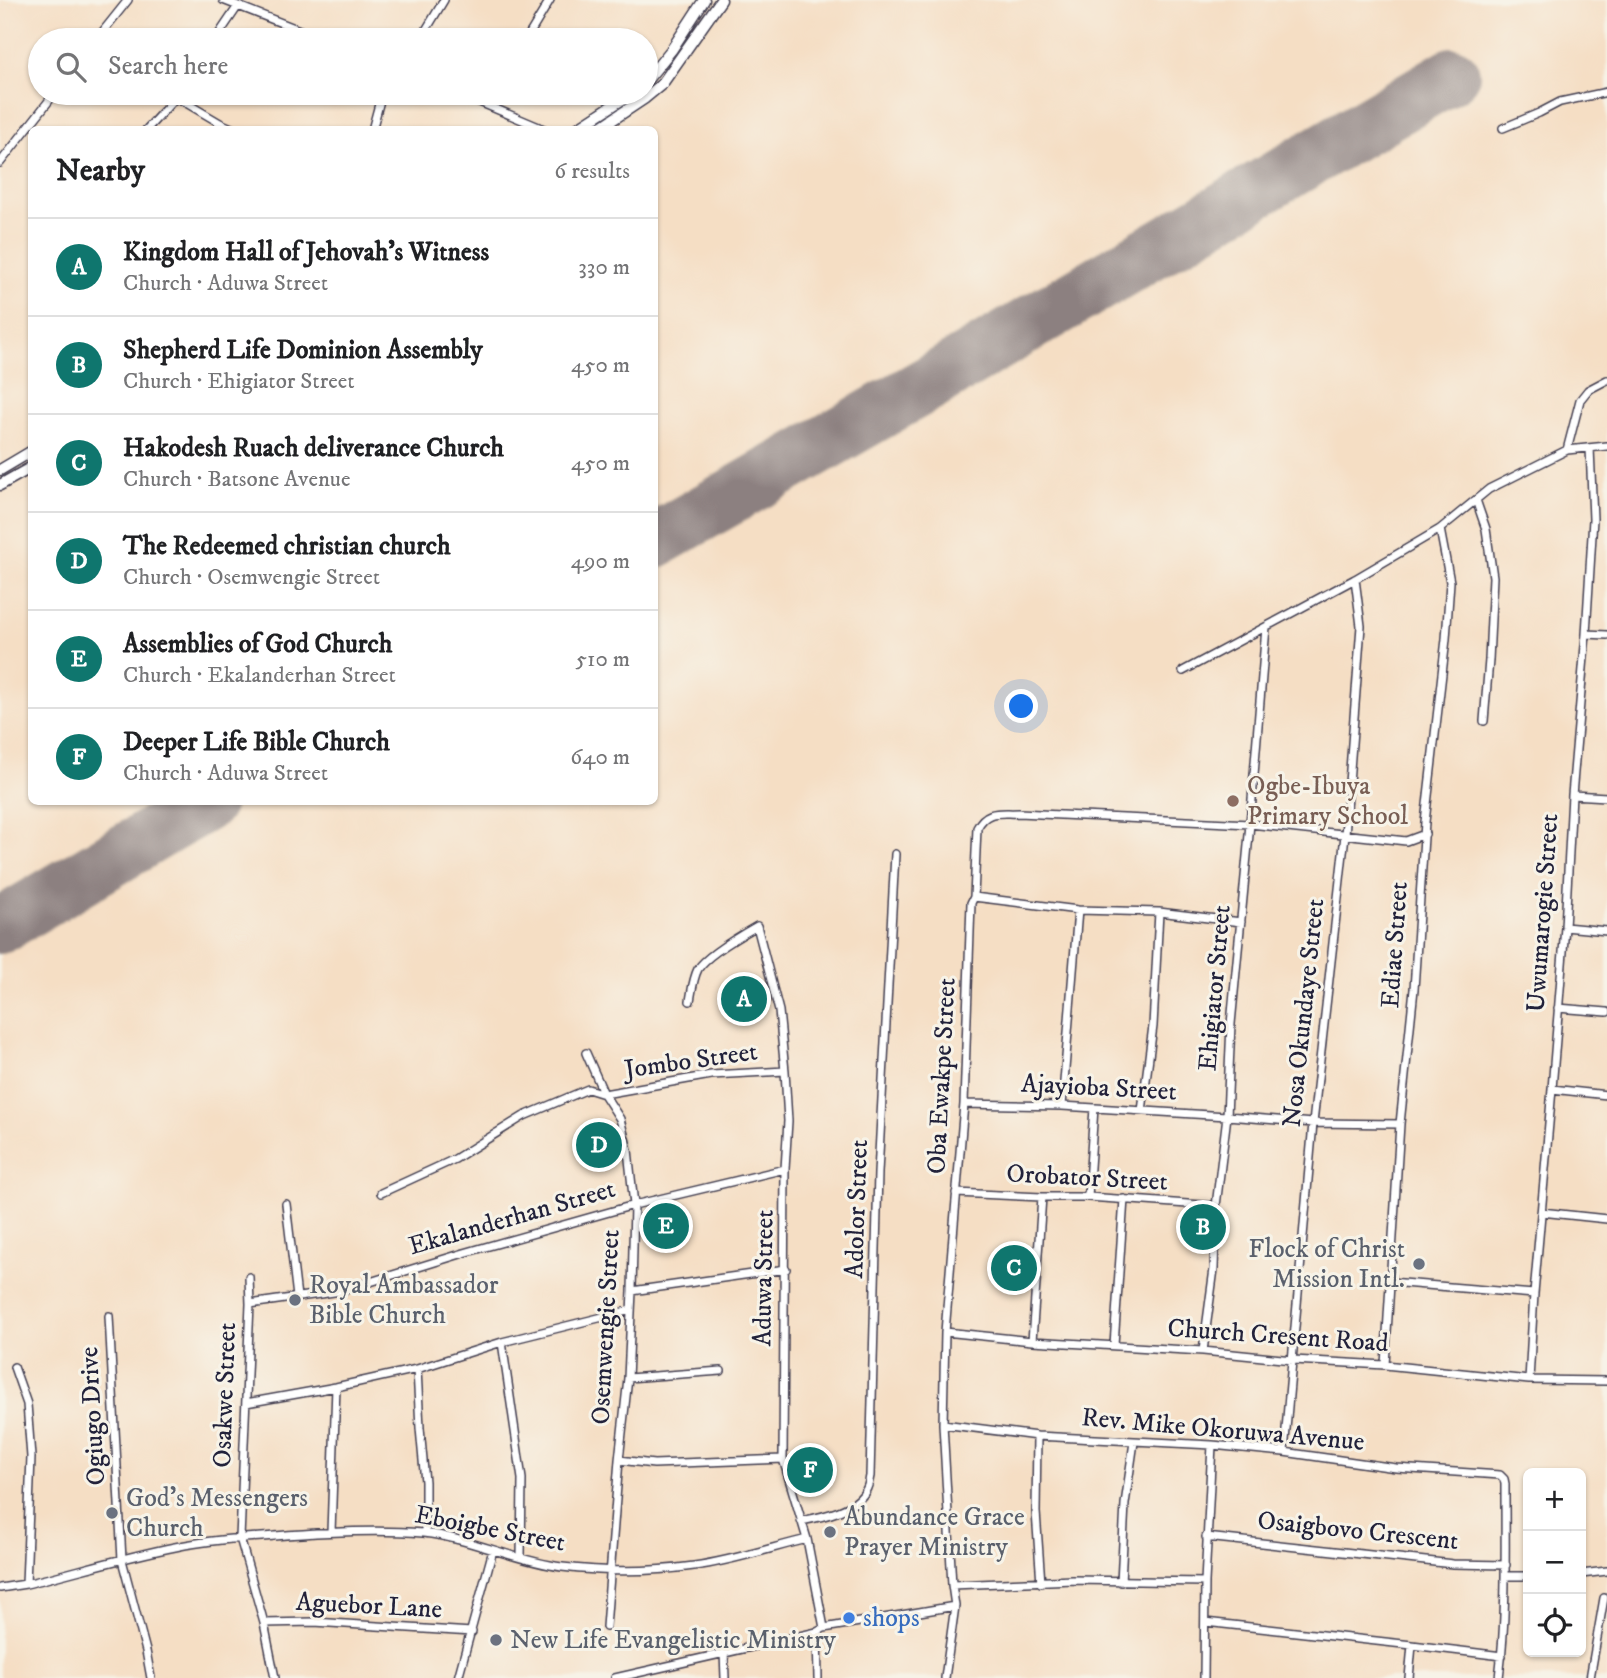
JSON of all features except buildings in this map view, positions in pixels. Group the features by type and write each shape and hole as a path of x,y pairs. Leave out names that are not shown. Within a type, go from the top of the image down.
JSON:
{"main road":[{"path":"658,66 704,0"},
{"path":"658,87 678,64 722,0"},
{"path":"581,126 614,105"},
{"path":"603,126 634,105"},
{"path":"0,470 28,453"},
{"path":"0,485 28,469"}],"street":[{"path":"106,28 128,0"},
{"path":"223,0 294,28"},
{"path":"427,28 443,0"},
{"path":"533,28 550,0"},
{"path":"223,28 238,6"},
{"path":"1503,128 1560,102 1607,92"},
{"path":"29,126 46,105"},
{"path":"150,126 169,105"},
{"path":"193,105 227,126"},
{"path":"373,126 379,105"},
{"path":"489,105 537,126"},
{"path":"0,163 28,127"},
{"path":"1567,450 1580,400 1588,390 1607,380"},
{"path":"1183,670 1355,579 1440,529 1489,489 1567,450 1607,446"},
{"name":"Uwumarogie Street","path":"1529,1380 1586,634 1593,519 1590,448"},
{"path":"1476,499 1486,529 1493,576 1484,721"},
{"name":"Ediae Street","path":"1385,1365 1400,1124 1450,582 1440,529"},
{"name":"Nosa Okundaye Street","path":"1284,1452 1313,1123 1345,835 1361,626 1355,579"},
{"name":"Ehigiator Street","path":"1203,1350 1214,1269 1216,1206 1227,1116 1231,1024 1266,627"},
{"path":"1586,634 1607,635"},
{"path":"1572,795 1607,797"},
{"name":"Oba Ewakpe Street","path":"945,1678 955,1606 943,1424 946,1332 964,1104 971,903 974,897 977,828 981,820 988,815 1019,813 1250,824"},
{"path":"1250,824 1406,841 1425,834"},
{"name":"Adolor Street","path":"801,1521 827,1516 855,1503 867,1489 870,1476 878,1173 895,855"},
{"path":"974,897 1078,910 1159,912 1241,922"},
{"path":"1062,1106 1078,910"},
{"path":"1143,1111 1153,1026 1159,912"},
{"name":"Aduwa Street","path":"690,1001 694,978 700,966 757,926 779,1011 788,1121 785,1169 783,1459 807,1539 820,1630 818,1678"},
{"path":"1565,927 1607,931"},
{"path":"1558,1008 1607,1012"},
{"name":"Osemwengie Street","path":"586,1053 604,1094 620,1119 628,1150 634,1205 628,1378 606,1627"},
{"name":"Jombo Street","path":"381,1193 455,1159 524,1116 588,1089 604,1094 711,1075 785,1071"},
{"path":"1552,1089 1607,1095"},
{"name":"Ajayioba Street","path":"964,1104 1062,1106 1313,1123 1400,1124"},
{"path":"1088,1197 1094,1108"},
{"name":"Ekalanderhan Street","path":"250,1304 341,1291 634,1205 785,1169"},
{"name":"Orobator Street","path":"956,1193 1088,1197 1216,1206"},
{"path":"1032,1341 1042,1197"},
{"path":"1114,1345 1124,1199"},
{"path":"286,1204 297,1297"},
{"path":"1541,1212 1607,1219"},
{"path":"632,1291 786,1269"},
{"name":"Osakwe Street","path":"249,1277 240,1538 264,1623 275,1678"},
{"path":"1390,1282 1534,1294"},
{"path":"246,1403 417,1369 502,1342 631,1310"},
{"name":"Ogiugo Drive","path":"109,1315 122,1560 151,1678"},
{"name":"Church Cresent Road","path":"946,1332 1032,1341 1203,1350 1529,1380 1607,1381"},
{"path":"502,1342 522,1479 522,1558"},
{"path":"14,1367 27,1404 31,1457 26,1584"},
{"path":"417,1369 425,1482 425,1534"},
{"path":"628,1378 721,1371"},
{"path":"331,1532 336,1387"},
{"name":"Rev. Mike Okoruwa Avenue","path":"943,1424 1037,1436 1212,1445 1396,1468 1500,1475 1505,1484 1506,1565"},
{"path":"1037,1436 1036,1512 1041,1583"},
{"path":"1121,1582 1125,1504 1135,1442"},
{"path":"1204,1678 1206,1537 1212,1445"},
{"path":"619,1460 654,1464 783,1459"},
{"name":"Eboigbe Street","path":"0,1588 178,1546 240,1538 331,1532 425,1534 561,1567 609,1570 694,1566 807,1539"},
{"name":"Osaigbovo Crescent","path":"1206,1537 1453,1564 1506,1565"},
{"path":"458,1678 493,1550"},
{"path":"1499,1678 1506,1565"},
{"path":"1586,1573 1607,1571"},
{"path":"1506,1576 1523,1576"},
{"path":"952,1585 1073,1580 1205,1582"},
{"path":"1590,1678 1604,1598"},
{"path":"615,1678 633,1676 820,1630 955,1606"},
{"name":"Aguebor Lane","path":"264,1623 314,1622 472,1632"},
{"path":"1205,1622 1502,1656"},
{"path":"1409,1678 1412,1645"},
{"path":"724,1653 724,1678"}],"runway":[{"path":"658,539 933,381 1452,75"},
{"path":"0,926 203,805"}],"place":[{"name":"Ogbe-Ibuya Primary School","path":"1233,801"},
{"name":"Kingdom Hall of Jehovah's Witness","path":"744,999"},
{"name":"The Redeemed christian church","path":"599,1145"},
{"name":"Assemblies of God Church","path":"666,1226"},
{"name":"Shepherd Life Dominion Assembly","path":"1203,1227"},
{"name":"Flock of Christ Mission Intl.","path":"1419,1264"},
{"name":"Hakodesh Ruach deliverance Church","path":"1014,1268"},
{"name":"Royal Ambassador Bible Church","path":"295,1300"},
{"name":"Deeper Life Bible Church","path":"810,1470"},
{"name":"God's Messengers Church","path":"112,1513"},
{"name":"Abundance Grace Prayer Ministry","path":"830,1532"},
{"name":"shops","path":"849,1618"},
{"name":"New Life Evangelistic Ministry","path":"496,1640"}]}
